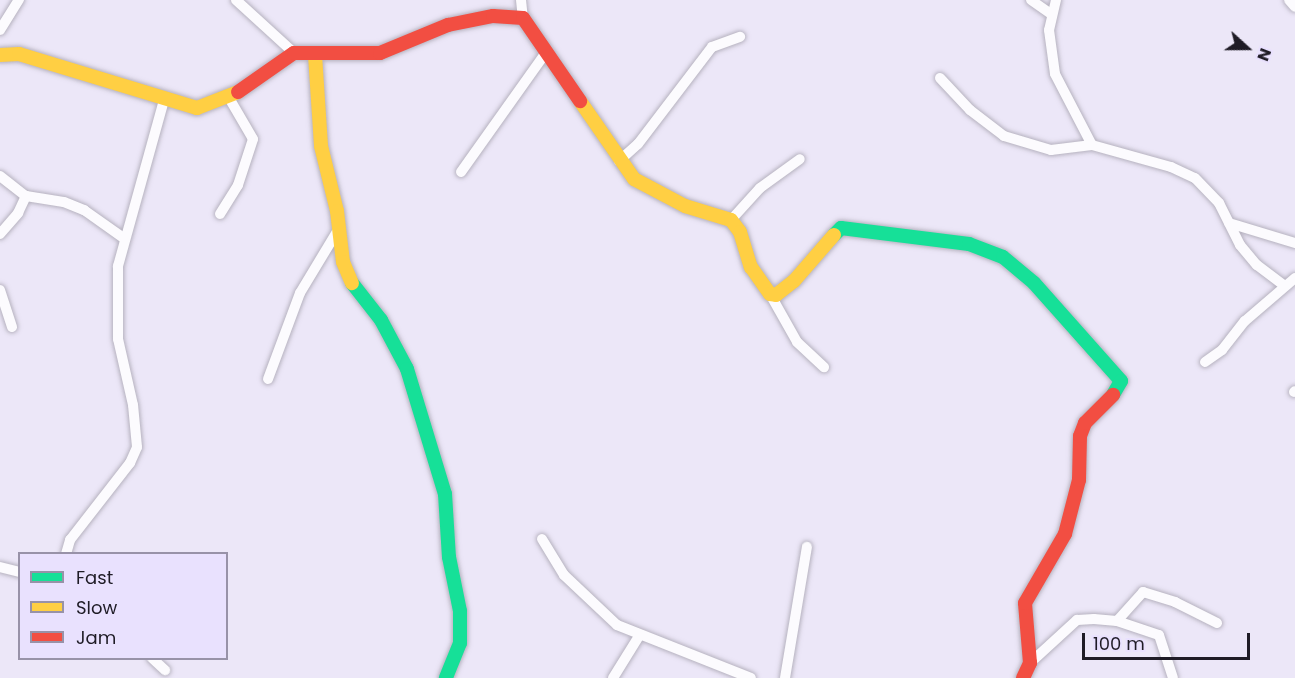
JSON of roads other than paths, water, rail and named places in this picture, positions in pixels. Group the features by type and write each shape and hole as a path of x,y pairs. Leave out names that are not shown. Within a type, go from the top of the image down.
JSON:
{"street":[{"path":"0,30 19,0"},
{"path":"236,0 294,53 315,55 380,53 448,25 493,16 523,18"},
{"path":"521,0 523,18 634,179 663,196 731,220 740,232 751,267 770,294 790,333 824,368"},
{"path":"1031,0 1051,14"},
{"path":"1056,0 1051,14 1050,42 1055,74 1092,145"},
{"path":"1289,0 1295,7"},
{"path":"619,160 638,144 712,47 740,37"},
{"path":"461,172 547,51"},
{"path":"0,55 19,54 87,73 164,100 197,108 229,98 294,53"},
{"path":"315,55 321,146 348,278 381,320 407,369 445,494 449,557 460,611 460,643 446,678"},
{"path":"940,78 970,110 1004,136 1051,150 1092,145 1171,167 1195,178 1219,203 1229,223 1257,265 1291,282 1245,321 1222,350 1205,362"},
{"path":"220,214 238,185 252,139 241,113 229,98"},
{"path":"67,552 70,540 130,463 137,447 133,405 118,339 118,266 147,172 164,100"},
{"path":"731,220 760,188 800,159"},
{"path":"0,176 26,196 63,202 84,210 125,239"},
{"path":"0,234 18,213 26,196"},
{"path":"1229,223 1295,243"},
{"path":"770,294 776,295 794,281 841,228 969,244 990,251 1017,267 1112,366 1121,385 1085,423 1080,436 1079,480 1065,534 1025,603 1030,663"},
{"path":"268,379 300,293 338,230"},
{"path":"0,290 12,327"},
{"path":"542,539 546,550 585,598 617,626 751,678"},
{"path":"785,678 807,547"},
{"path":"0,567 18,572"},
{"path":"1117,621 1143,592 1175,602 1218,623"},
{"path":"1023,678 1030,663 1077,620 1117,621 1159,635 1173,678"},
{"path":"612,678 639,636"},
{"path":"154,660 165,670"}]}
